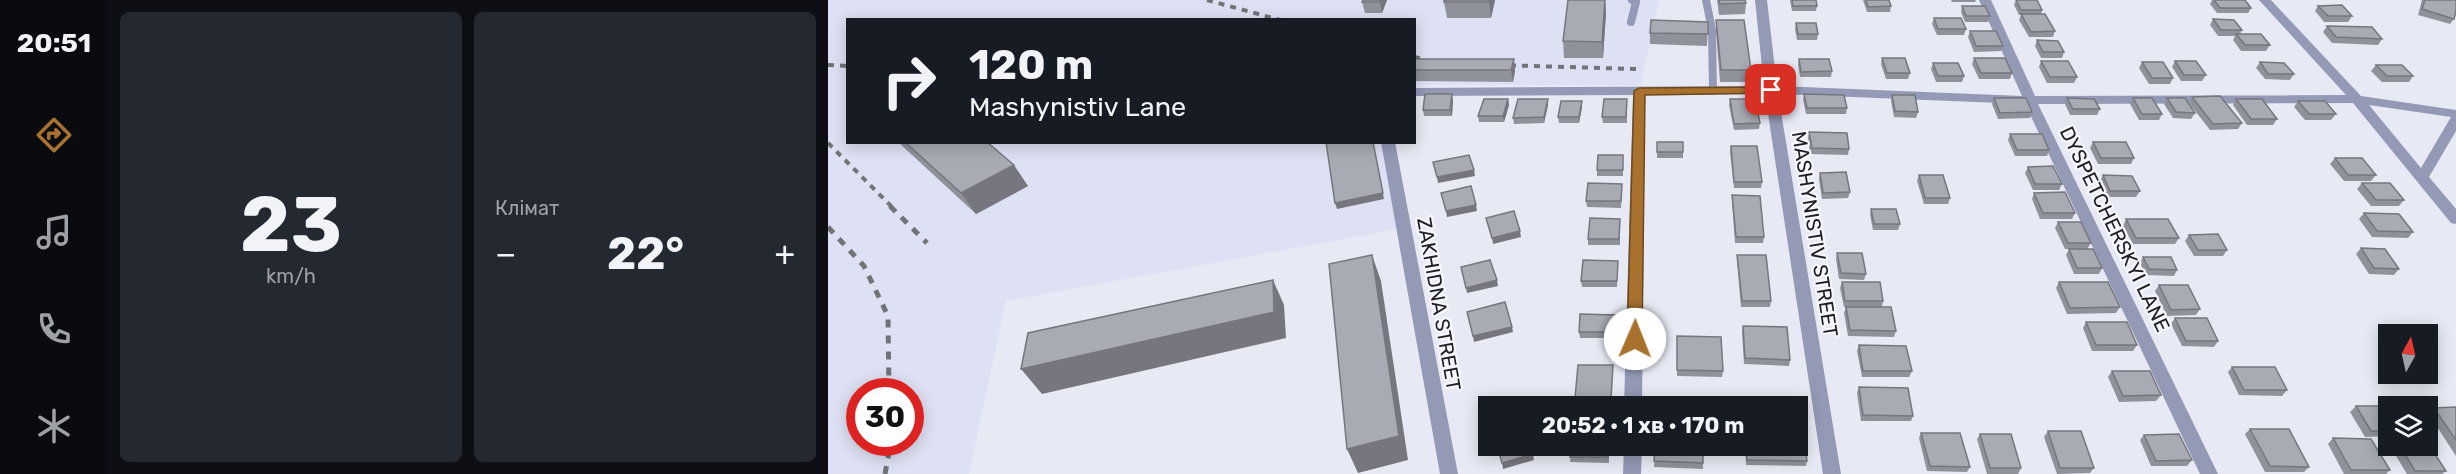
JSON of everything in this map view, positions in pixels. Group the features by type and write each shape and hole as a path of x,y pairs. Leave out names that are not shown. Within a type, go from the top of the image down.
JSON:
{"street":[{"name":"MASHYNISTIV STREET","path":"1761,0 1771,90 1832,474"},
{"name":"DYSPETCHERSKYI LANE","path":"1985,0 2030,100 2209,474"},
{"path":"2265,0 2357,99 2456,219"},
{"path":"1416,92 1771,90 2030,100 2357,99 2456,114"},
{"path":"1633,396 1639,91"},
{"path":"2422,178 2456,120"},
{"name":"ZAKHIDNA STREET","path":"1388,144 1449,474"},
{"path":"1632,474 1633,456"}],"lane":[{"path":"1631,22 1636,2 1632,0"},
{"path":"1706,0 1712,30 1713,91"}],"shaded area":[{"path":"828,0 1659,0 1641,85 1416,85 1416,18 846,18 846,144 1385,144 1404,228 1006,301 969,474 828,474"}],"building":[{"path":"1363,0 1380,0 1380,2 1362,2"},
{"path":"1444,0 1489,0 1489,2 1444,2"},
{"path":"1568,0 1605,0 1602,42 1563,41"},
{"path":"1719,0 1745,0 1746,3 1720,4"},
{"path":"1792,0 1816,0 1817,6 1793,6"},
{"path":"1866,0 1889,0 1891,6 1868,7"},
{"path":"2016,0 2037,0 2042,10 2021,10"},
{"path":"2214,0 2245,0 2251,8 2220,8"},
{"path":"2425,0 2456,0 2454,19 2422,9"},
{"path":"2342,5 2352,16 2328,16 2318,6"},
{"path":"1962,6 1985,6 1990,16 1966,16"},
{"path":"2021,14 2045,14 2055,31 2031,32"},
{"path":"1934,18 1961,18 1966,29 1938,29"},
{"path":"2213,19 2234,20 2242,30 2221,30"},
{"path":"1651,20 1708,22 1708,34 1650,33"},
{"path":"1716,20 1744,20 1751,70 1721,70"},
{"path":"1796,23 1816,23 1818,34 1798,34"},
{"path":"2327,26 2372,27 2382,39 2336,37"},
{"path":"1970,31 1996,31 2003,46 1976,46"},
{"path":"2236,34 2261,34 2270,45 2245,45"},
{"path":"2037,40 2058,41 2064,52 2043,52"},
{"path":"1882,58 1905,58 1910,73 1887,73"},
{"path":"1974,58 2005,58 2012,73 1981,73"},
{"path":"1416,59 1514,59 1511,70 1416,70"},
{"path":"1799,59 1829,59 1832,71 1801,72"},
{"path":"2041,61 2068,61 2077,77 2050,77"},
{"path":"2175,61 2196,61 2206,75 2184,75"},
{"path":"2142,62 2163,62 2173,78 2152,78"},
{"path":"2260,62 2284,63 2294,74 2268,74"},
{"path":"1933,63 1958,63 1964,76 1938,76"},
{"path":"2376,65 2402,65 2413,76 2387,76"},
{"path":"1425,94 1452,94 1450,110 1423,110"},
{"path":"1804,94 1844,95 1847,108 1807,108"},
{"path":"1892,95 1915,95 1918,112 1895,111"},
{"path":"2220,96 2242,123 2213,124 2192,97"},
{"path":"1994,98 2026,98 2032,112 2000,113"},
{"path":"2067,98 2094,99 2100,109 2073,109"},
{"path":"2133,98 2152,98 2162,114 2142,114"},
{"path":"2167,98 2185,98 2195,113 2176,112"},
{"path":"1484,99 1508,99 1503,116 1478,116"},
{"path":"1518,99 1548,99 1544,117 1513,118"},
{"path":"1604,99 1627,99 1626,117 1602,117"},
{"path":"1730,99 1755,99 1760,123 1734,124"},
{"path":"2236,99 2262,99 2277,119 2251,119"},
{"path":"1561,101 1582,101 1579,117 1558,117"},
{"path":"2298,101 2325,101 2336,114 2309,114"},
{"path":"1809,132 1847,133 1849,149 1812,148"},
{"path":"2010,134 2042,134 2049,150 2017,150"},
{"path":"1657,142 1683,142 1683,152 1657,152"},
{"path":"2093,142 2126,142 2134,158 2101,158"},
{"path":"907,144 989,144 1014,165 961,193"},
{"path":"1326,144 1373,144 1383,193 1335,203"},
{"path":"1731,146 1757,146 1762,182 1734,182"},
{"path":"1469,155 1474,170 1437,177 1433,162"},
{"path":"1598,155 1623,155 1623,170 1597,170"},
{"path":"2335,158 2362,158 2376,175 2348,175"},
{"path":"2053,166 2062,184 2035,184 2028,167"},
{"path":"1846,172 1850,192 1823,193 1820,173"},
{"path":"1919,175 1943,175 1950,198 1925,198"},
{"path":"2103,175 2132,176 2140,191 2110,191"},
{"path":"1588,183 1622,184 1621,201 1586,201"},
{"path":"2362,183 2390,183 2404,200 2376,200"},
{"path":"1471,186 1476,205 1446,211 1441,193"},
{"path":"2065,192 2075,213 2043,213 2034,193"},
{"path":"1732,195 1760,196 1764,237 1736,237"},
{"path":"1871,209 1896,209 1900,224 1874,224"},
{"path":"1514,211 1520,231 1492,238 1486,218"},
{"path":"2364,213 2399,214 2413,232 2377,231"},
{"path":"1590,218 1620,219 1619,239 1588,239"},
{"path":"2126,219 2168,219 2179,238 2136,238"},
{"path":"2058,222 2081,222 2091,243 2068,243"},
{"path":"2218,234 2227,250 2198,250 2189,235"},
{"path":"2361,248 2385,249 2399,269 2374,268"},
{"path":"2069,249 2093,249 2102,268 2077,268"},
{"path":"1837,253 1862,253 1866,274 1841,273"},
{"path":"1372,255 1399,436 1347,449 1329,264"},
{"path":"1737,255 1766,255 1771,301 1742,301"},
{"path":"2143,257 2171,257 2177,270 2149,269"},
{"path":"1490,260 1497,280 1466,288 1461,267"},
{"path":"1583,260 1618,261 1617,281 1581,281"},
{"path":"1273,280 1274,312 1021,369 1028,333"},
{"path":"1842,282 1880,282 1883,301 1845,301"},
{"path":"2059,282 2108,282 2120,307 2070,308"},
{"path":"2159,285 2188,285 2200,309 2171,310"},
{"path":"1505,302 1512,327 1473,336 1467,312"},
{"path":"1846,307 1891,307 1896,331 1850,330"},
{"path":"1580,314 1616,315 1615,332 1579,332"},
{"path":"2175,318 2207,318 2218,341 2186,341"},
{"path":"2086,322 2127,322 2137,345 2096,345"},
{"path":"1743,326 1787,327 1790,360 1745,358"},
{"path":"1677,336 1721,337 1723,371 1677,370"},
{"path":"1859,345 1906,346 1912,371 1863,371"},
{"path":"1578,365 1613,365 1611,396 1575,396"},
{"path":"2232,367 2275,367 2287,390 2244,390"},
{"path":"2112,371 2150,371 2161,395 2123,396"},
{"path":"1859,387 1908,388 1913,416 1863,415"},
{"path":"2356,406 2378,406 2378,431 2371,431"},
{"path":"2456,407 2456,440 2438,414 2438,408"},
{"path":"2250,429 2289,429 2309,467 2270,466"},
{"path":"2048,431 2081,431 2094,468 2060,468"},
{"path":"1921,433 1960,433 1970,467 1930,466"},
{"path":"1980,434 2011,434 2021,468 1990,468"},
{"path":"2179,434 2192,460 2156,461 2144,435"},
{"path":"2333,438 2371,439 2378,450 2378,456 2381,456 2390,470 2351,470"},
{"path":"1500,456 1526,456 1502,463"},
{"path":"1570,456 1608,456 1608,457"},
{"path":"1654,456 1703,456 1703,463 1654,461"},
{"path":"1747,456 1806,456 1807,461 1747,460"},
{"path":"2406,456 2436,456 2446,471 2415,471"}],"railway":[{"path":"1207,0 1273,18"},
{"path":"1416,57 1423,59"},
{"path":"828,65 846,66"},
{"path":"1498,65 1636,69"},
{"path":"828,143 892,207"},
{"path":"890,206 927,243"},
{"path":"828,227 864,266 888,316 889,378"},
{"path":"885,474 888,456"}],"route":[{"path":"1635,339 1639,91 1771,90"}]}
